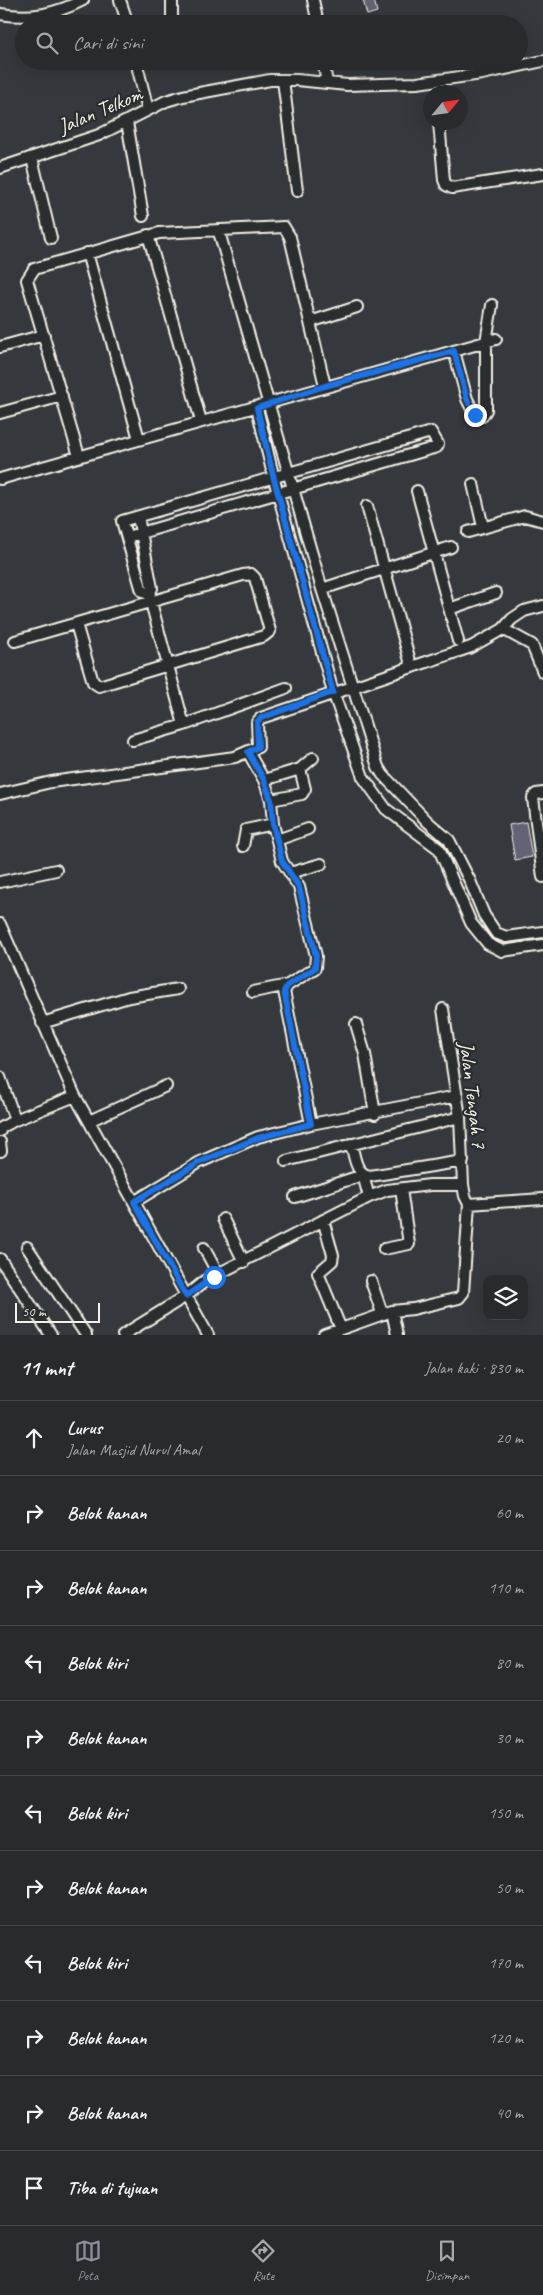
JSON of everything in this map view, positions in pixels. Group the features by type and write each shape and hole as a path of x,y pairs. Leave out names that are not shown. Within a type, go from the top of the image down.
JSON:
{"street":[{"path":"42,15 50,14 83,0"},
{"path":"120,0 125,15"},
{"path":"172,0 172,15"},
{"path":"313,0 316,15"},
{"path":"0,14 15,16"},
{"name":"Jalan Telkom","path":"528,65 543,61"},
{"path":"138,70 148,110"},
{"path":"325,70 327,83"},
{"name":"Jalan Telkom","path":"0,168 99,135 148,110 183,96 270,80 389,85 435,81 506,70"},
{"path":"283,80 297,191"},
{"path":"435,81 435,85"},
{"path":"127,122 143,216"},
{"path":"440,130 444,180 446,185 452,188 543,174"},
{"path":"32,158 51,238"},
{"path":"79,456 27,280 29,274 34,269 148,235 179,231 219,232 284,227 290,237 325,386"},
{"path":"219,232 322,589 378,767 383,775 428,822 449,840 484,914 496,933 506,936 543,932"},
{"path":"148,235 201,421"},
{"path":"87,253 139,439"},
{"path":"454,351 467,399 475,415 479,417 486,410 492,305"},
{"path":"310,322 358,307"},
{"path":"0,347 44,334"},
{"path":"0,479 201,421 269,405 325,386 491,341"},
{"path":"0,413 62,396"},
{"path":"257,408 274,479 333,692 362,777 386,809 419,836 439,849 471,923 488,944 502,951 543,945"},
{"path":"127,537 437,447 438,444 432,432 274,479 122,521 142,591 150,598"},
{"path":"473,484 484,527"},
{"path":"417,491 458,641"},
{"path":"367,506 410,661"},
{"path":"468,532 524,516 543,521"},
{"path":"138,517 152,588 150,598 184,724"},
{"path":"322,589 451,546"},
{"path":"130,550 144,547"},
{"path":"15,641 76,624 150,598 251,574 255,578 270,632 264,636 97,686 93,682 76,624"},
{"path":"449,608 496,593"},
{"path":"0,794 51,782 236,756 248,752 258,747 257,722 261,718 470,647 503,629 512,619 524,611 543,606"},
{"path":"503,629 532,645 543,672"},
{"path":"132,740 286,688"},
{"path":"248,752 264,780 271,800 273,824 282,861 299,887 316,956 315,968 288,985 253,992"},
{"path":"264,780 300,768 313,758"},
{"path":"271,800 302,794 305,789 300,768"},
{"path":"543,793 536,794 532,798 543,877"},
{"path":"243,846 246,830 273,824"},
{"path":"277,840 308,829"},
{"path":"439,849 449,840"},
{"path":"290,873 321,864"},
{"path":"0,882 56,870"},
{"path":"0,924 75,1096 208,1335"},
{"path":"288,985 284,991 311,1124"},
{"path":"42,1023 129,997 178,989"},
{"name":"Jalan Tengah 7","path":"443,1009 460,1117 463,1185 469,1204"},
{"path":"356,1024 365,1054 375,1114"},
{"path":"0,1077 15,1120"},
{"path":"89,1121 166,1086"},
{"path":"0,1131 1,1128 15,1120 75,1096"},
{"path":"134,1202 200,1162 258,1138 311,1124 375,1114 433,1099 456,1096"},
{"path":"286,1161 460,1117"},
{"path":"351,1144 369,1197"},
{"path":"295,1197 363,1175 370,1176 463,1161"},
{"path":"123,1335 218,1274 323,1220 351,1208 369,1197 387,1190 430,1185 463,1185"},
{"path":"384,1249 409,1244 401,1189"},
{"path":"324,1335 387,1312 434,1305 462,1296 469,1204 543,1199"},
{"path":"223,1219 244,1262"},
{"path":"323,1220 333,1254 332,1261 318,1273 341,1329"},
{"path":"27,1247 86,1335"},
{"path":"204,1248 218,1274"},
{"path":"0,1259 51,1335"},
{"path":"371,1281 397,1335"}],"building":[{"path":"363,0 374,0 377,12 367,15"},
{"path":"526,822 532,857 515,860 509,825"}],"route":[{"path":"214,1277 206,1280 186,1296 134,1202 200,1162 258,1138 311,1124 284,991 288,985 310,973 315,968 316,956 299,887 282,861 273,824 271,800 264,780 248,752 258,747 258,720 333,692 274,479 257,408 325,386 454,351 467,399 475,415"}]}
